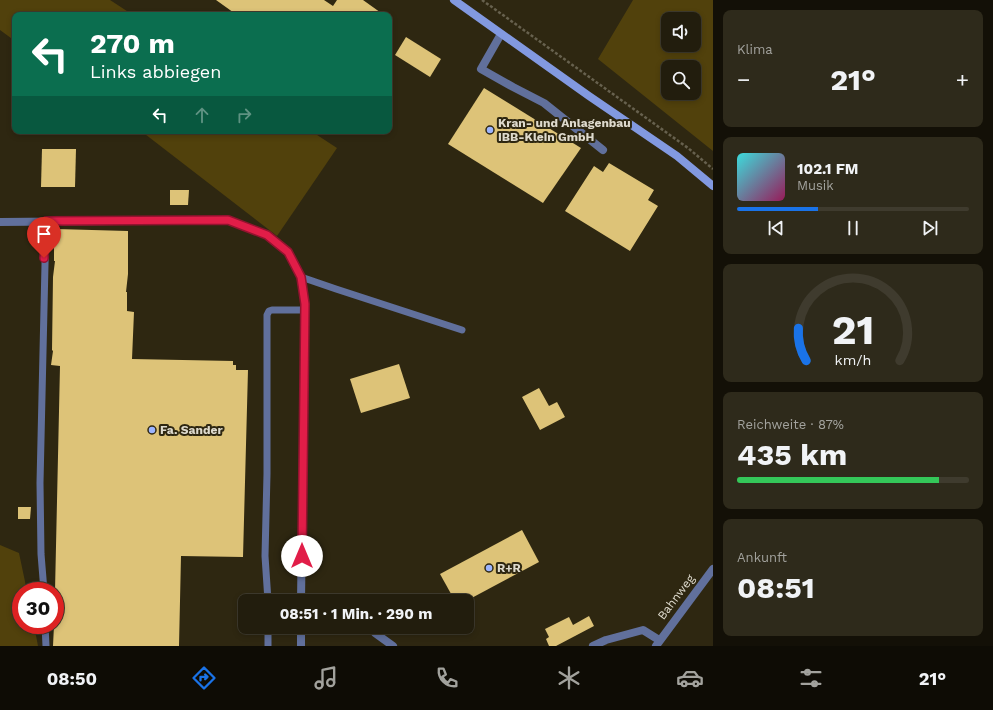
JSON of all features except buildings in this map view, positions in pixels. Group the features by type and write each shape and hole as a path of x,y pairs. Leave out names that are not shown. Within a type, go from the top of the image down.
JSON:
{"main road":[{"path":"454,0 589,96 677,156 713,186"}],"street":[{"path":"501,34 481,69 544,103 603,150"},
{"path":"0,222 228,220 267,235 288,252 301,277 305,310 301,594"},
{"name":"Bahnweg","path":"593,646 606,640 643,630 657,643 713,569"},
{"path":"301,634 301,646"},
{"path":"375,634 393,646"}],"lane":[{"path":"43,582 41,554 40,483 46,221"},
{"path":"301,277 336,290 462,330"},
{"path":"267,594 264,556 268,474 267,314 272,310 305,310"},
{"path":"45,634 46,646"},
{"path":"268,634 268,646"}],"path":[{"path":"482,0 688,148 713,169"}],"shaded area":[{"path":"0,0 110,0 128,12 12,12 12,39 0,30"},
{"path":"633,0 713,0 713,151 598,59"},
{"path":"145,134 316,134 337,148 277,236"},
{"path":"0,545 19,553 25,582 12,582 12,634 36,634 38,646 0,646"}],"place":[{"name":"Kran- und Anlagenbau IBB-Klein GmbH","path":"490,130"},
{"name":"Fa. Sander","path":"152,430"},
{"name":"R+R","path":"489,568"}],"route":[{"path":"44,258 46,221 228,220 267,235 288,252 301,277 305,304 302,451 302,556"}]}
